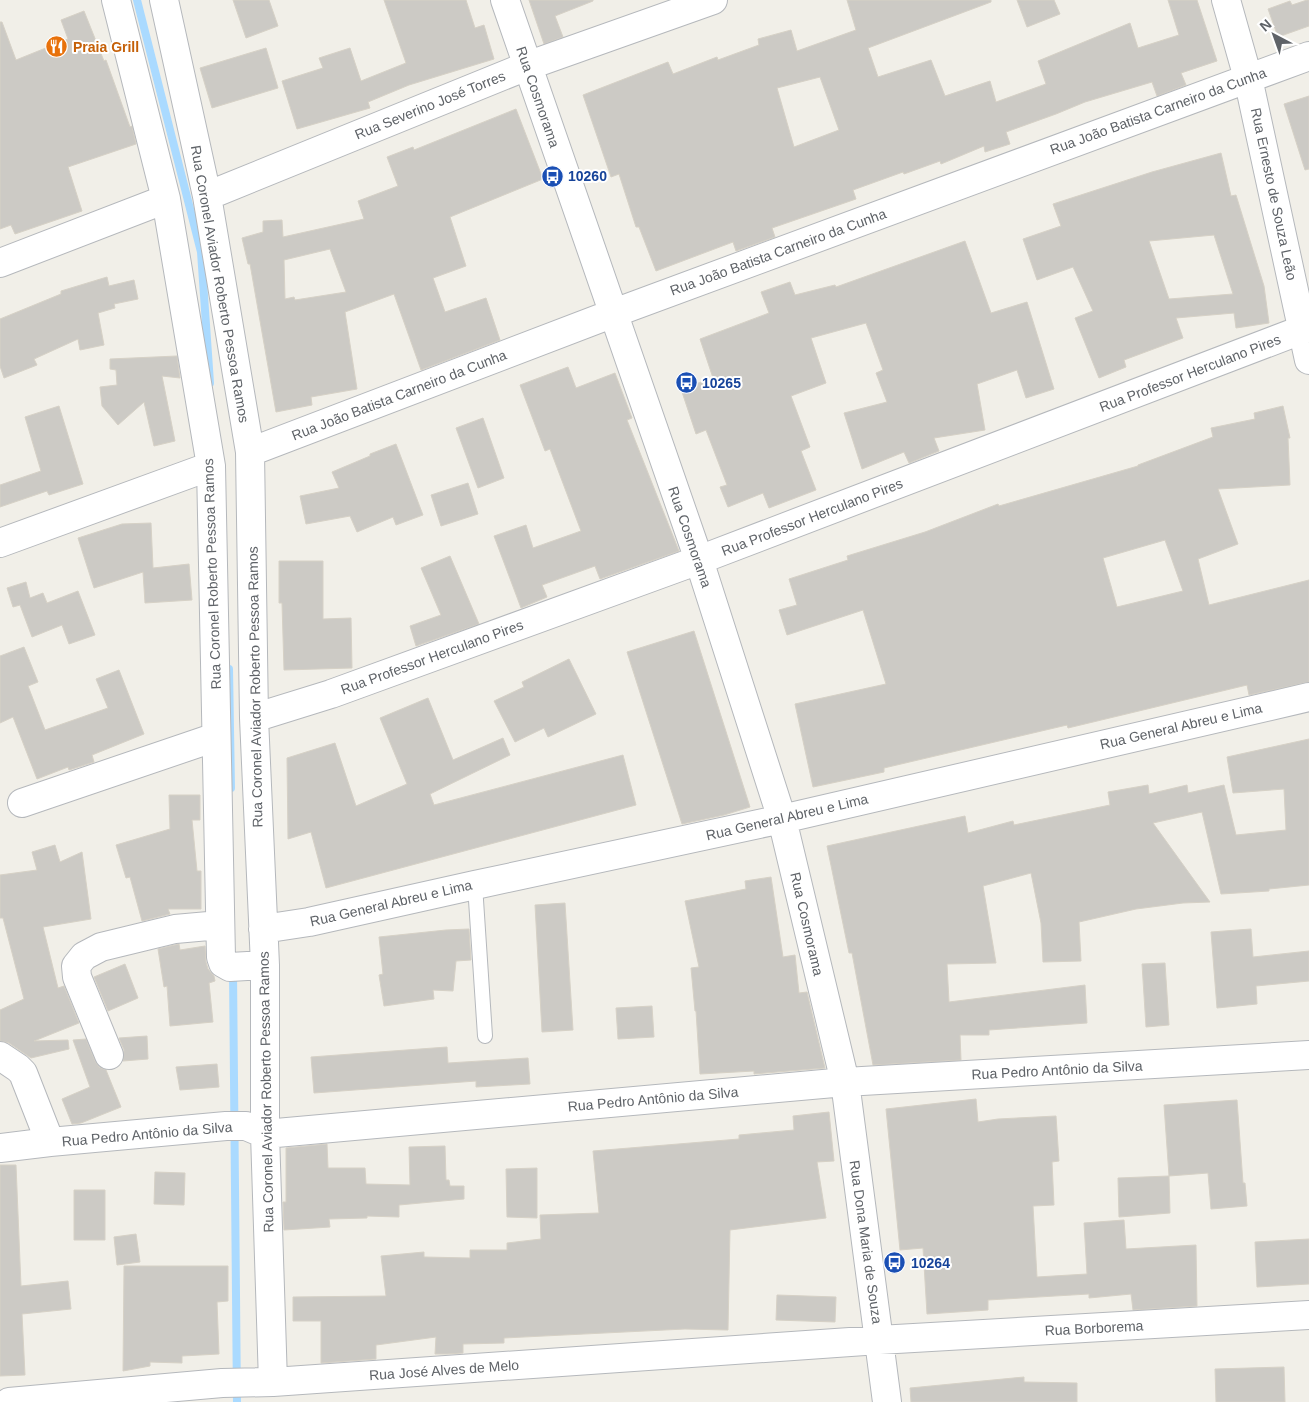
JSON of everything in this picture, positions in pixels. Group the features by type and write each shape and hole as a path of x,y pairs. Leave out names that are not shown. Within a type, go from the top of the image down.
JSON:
{"street":[{"name":"Rua Coronel Roberto Pessoa Ramos","path":"116,0 166,199 210,466 221,956 223,963 247,966"},
{"name":"Rua Coronel Aviador Roberto Pessoa Ramos","path":"164,0 207,196 250,452 254,718 263,929 247,966 246,1129 240,1386"},
{"name":"Rua Cosmorama","path":"506,0 527,66 698,560 782,819 845,1082"},
{"name":"Rua Severino José Torres","path":"207,196 527,66 713,0"},
{"name":"Rua Ernesto de Souza Leão","path":"1226,0 1248,78 1306,328 1309,360"},
{"name":"Rua João Batista Carneiro da Cunha","path":"250,452 614,313 1309,56"},
{"path":"0,263 166,199"},
{"name":"Rua Professor Herculano Pires","path":"254,718 331,694 698,560 1306,328"},
{"path":"0,543 210,466"},
{"name":"Rua General Abreu e Lima","path":"263,929 309,922 782,819 1309,697"},
{"path":"22,803 216,736"},
{"path":"109,1055 77,978 76,966 84,956 101,947 175,929 220,925"},
{"name":"Rua Pedro Antônio da Silva","path":"0,1148 50,1142 246,1129 845,1082 1309,1055"},
{"path":"0,1056 23,1073 50,1142"},
{"name":"Rua Dona Maria de Souza","path":"845,1082 887,1402"},
{"name":"Rua Borborema","path":"879,1340 1309,1315"},
{"name":"Rua José Alves de Melo","path":"9,1402 879,1340"}],"lane":[{"path":"475,885 485,1036"}],"building":[{"path":"233,0 269,0 278,26 246,38"},
{"path":"384,0 466,0 475,28 484,25 494,59 409,85 368,102 370,108 297,129 282,81 323,68 319,58 350,48 361,81 406,63"},
{"path":"529,0 593,1 555,16 563,37 544,44"},
{"path":"847,0 991,0 991,2 868,48 878,77 931,60 945,96 990,81 996,102 1046,84 1038,61 1130,23 1138,48 1179,35 1168,0 1197,0 1217,61 1181,73 1186,85 1157,96 1152,82 1085,102 1006,132 1010,144 985,152 984,146 941,164 940,161 853,190 856,199 772,228 775,237 736,251 733,242 656,271 639,227 636,227 619,174 611,177 583,95 668,62 673,74 717,57 718,60 759,45 758,39 791,30 797,51 856,30","holes":["820,77 839,130 794,147 777,88"]},
{"path":"1017,0 1054,0 1060,14 1027,27"},
{"path":"1309,0 1309,26 1278,37 1268,9 1290,1 1292,5"},
{"path":"84,11 104,61 106,60 130,127 132,126 136,144 68,167 82,211 15,234 11,225 0,229 0,22 2,22 16,60 68,39 61,20"},
{"path":"266,48 278,88 212,108 200,68"},
{"path":"1309,96 1309,169 1305,170 1284,104"},
{"path":"516,109 543,179 450,217 466,266 433,278 445,312 486,298 500,340 421,370 394,294 345,312 357,389 311,397 312,405 276,412 250,264 248,264 242,238 263,232 263,221 282,220 283,237 364,219 358,201 398,186 387,157 413,147 414,150","holes":["330,249 346,292 295,300 294,297 285,299 284,260"]},
{"path":"1221,153 1231,196 1236,195 1264,286 1269,323 1236,328 1234,313 1176,318 1183,338 1124,360 1126,367 1099,378 1075,318 1093,311 1073,267 1037,280 1023,239 1061,226 1053,204 1152,172","holes":["1214,235 1233,294 1169,299 1149,241"]},
{"path":"965,241 991,313 1027,302 1054,389 1026,398 1017,370 977,384 985,430 934,438 939,451 909,463 904,452 862,469 844,413 887,402 876,373 883,370 866,323 811,338 826,383 791,396 810,447 801,451 816,490 769,508 763,493 728,507 720,487 727,485 706,430 696,434 681,389 713,378 700,339 769,313 761,292 790,282 795,295 835,285 836,287"},
{"path":"107,277 109,286 134,280 138,299 114,304 115,308 98,313 104,345 80,350 78,339 34,359 37,365 4,378 0,366 0,319 61,294 61,291"},
{"path":"177,356 180,378 162,376 175,441 154,446 144,402 118,425 102,406 100,387 117,385 116,370 110,369 110,359"},
{"path":"568,367 576,388 615,373 632,418 627,420 679,551 600,579 595,566 542,585 547,597 521,608 494,536 526,525 533,548 581,531 550,449 545,451 520,385"},
{"path":"59,406 83,484 49,495 47,491 0,507 0,485 41,471 25,417"},
{"path":"1283,406 1290,438 1288,438 1290,485 1218,489 1238,544 1198,559 1209,605 1309,580 1309,682 1249,695 1247,685 1068,728 1067,725 884,768 884,772 813,787 795,704 886,684 863,610 787,635 779,610 797,605 789,579 848,560 847,556 925,532 998,504 999,506 1138,466 1213,437 1211,428 1255,419 1254,413","holes":["1165,540 1183,591 1117,607 1103,558"]},
{"path":"483,418 504,478 478,488 456,428"},
{"path":"396,444 423,515 396,525 393,517 357,532 350,516 306,524 300,496 339,488 332,472"},
{"path":"468,483 478,514 441,526 431,495"},
{"path":"151,523 153,568 189,564 192,600 145,603 143,572 94,588 78,538 122,524"},
{"path":"450,556 479,624 416,646 410,626 441,615 421,568"},
{"path":"279,561 323,561 323,619 351,618 352,668 284,670 282,603 279,603"},
{"path":"26,582 30,598 43,593 47,603 78,591 95,635 69,644 62,625 32,637 20,605 13,607 7,588"},
{"path":"694,631 750,807 682,824 627,652"},
{"path":"24,647 38,682 28,686 45,730 108,708 96,679 119,670 144,734 92,755 94,762 69,770 68,767 37,779 13,717 0,723 0,656"},
{"path":"569,659 596,714 548,737 544,728 515,742 494,701 524,687 522,682"},
{"path":"428,698 453,760 503,738 510,755 430,794 434,805 623,755 636,805 326,888 311,832 288,839 287,758 335,743 356,806 407,784 380,718"},
{"path":"1309,739 1309,885 1269,889 1269,891 1221,894 1202,812 1153,823 1210,902 1183,903 1136,909 1079,922 1081,961 1043,962 1041,923 1031,873 983,886 996,963 947,964 949,1002 1085,985 1087,1023 989,1030 989,1035 960,1035 961,1060 873,1065 852,953 849,953 827,846 965,816 968,833 1013,821 1014,825 1110,805 1108,792 1148,785 1149,794 1187,785 1188,793 1224,785 1236,835 1286,830 1284,789 1233,793 1227,757"},
{"path":"169,795 200,795 200,820 192,820 197,871 201,871 201,909 168,909 170,914 142,921 130,877 126,878 116,845 170,829"},
{"path":"55,845 60,862 82,852 91,919 43,927 58,988 64,986 79,1023 34,1041 68,1040 69,1049 31,1058 9,1043 0,1041 0,1010 24,999 3,918 0,918 0,875 37,870 32,852"},
{"path":"771,877 783,957 795,955 799,993 807,992 825,1068 754,1074 754,1071 700,1074 691,968 699,967 685,901 746,889 745,881"},
{"path":"565,903 573,1030 542,1032 535,905"},
{"path":"469,929 471,960 456,961 453,991 433,990 434,999 384,1006 379,975 383,974 379,937"},
{"path":"1251,929 1253,957 1309,951 1309,981 1256,986 1257,1004 1217,1008 1211,932"},
{"path":"179,944 180,950 205,946 208,969 214,976 215,981 209,983 213,1022 170,1026 167,986 164,987 158,949"},
{"path":"1165,963 1169,1025 1146,1027 1142,964"},
{"path":"125,964 138,998 108,1011 94,977"},
{"path":"652,1006 654,1037 618,1039 616,1008"},
{"path":"147,1036 148,1059 123,1061 124,1050 119,1038"},
{"path":"86,1039 95,1061 99,1067 106,1070 121,1107 81,1123 72,1124 62,1099 90,1087 73,1040"},
{"path":"447,1047 448,1063 528,1058 530,1084 476,1087 476,1081 314,1093 311,1057"},
{"path":"217,1064 219,1087 180,1090 176,1067"},
{"path":"976,1099 978,1122 1056,1116 1059,1161 1052,1162 1054,1205 1033,1206 1037,1277 1087,1274 1084,1223 1124,1220 1126,1249 1196,1245 1197,1306 1133,1310 1131,1294 1089,1298 1089,1294 988,1300 988,1310 927,1314 923,1248 900,1250 886,1109"},
{"path":"1237,1100 1243,1183 1245,1183 1247,1206 1211,1209 1208,1173 1169,1176 1164,1105"},
{"path":"829,1112 834,1161 817,1162 826,1218 730,1230 728,1330 685,1329 504,1338 504,1343 463,1344 463,1353 447,1354 435,1354 436,1337 376,1345 376,1359 321,1363 321,1321 293,1321 293,1297 386,1296 381,1256 424,1252 424,1257 470,1258 470,1250 507,1250 507,1243 541,1239 540,1215 599,1213 593,1151 739,1139 739,1135 794,1130 793,1116"},
{"path":"327,1144 328,1168 365,1168 366,1184 410,1185 409,1147 445,1146 446,1180 449,1180 450,1186 464,1186 464,1199 399,1205 399,1217 367,1216 367,1218 329,1219 330,1227 284,1230 283,1202 286,1202 286,1148"},
{"path":"0,1165 16,1165 21,1286 68,1281 71,1309 22,1314 25,1375 0,1376"},
{"path":"537,1168 537,1218 507,1217 506,1169"},
{"path":"155,1172 185,1173 184,1205 154,1204"},
{"path":"1169,1176 1170,1213 1119,1217 1118,1178"},
{"path":"74,1190 105,1190 105,1240 74,1240"},
{"path":"136,1234 140,1262 117,1265 114,1237"},
{"path":"1309,1239 1309,1284 1257,1287 1255,1242"},
{"path":"124,1266 228,1266 228,1301 217,1302 219,1354 182,1356 182,1363 150,1362 150,1366 123,1371"},
{"path":"777,1295 836,1297 835,1322 776,1320"},
{"path":"1284,1367 1285,1402 1216,1402 1215,1369"},
{"path":"1024,1377 1024,1382 1077,1383 1077,1402 911,1402 910,1388"}],"waterway":[{"path":"137,0 201,252 210,383"},
{"path":"229,669 231,788"},
{"path":"233,972 237,1402"}],"place":[{"name":"Praia Grill","path":"57,47"},
{"name":"10260","path":"552,176"},
{"name":"10265","path":"686,383"},
{"name":"10264","path":"895,1263"}]}
